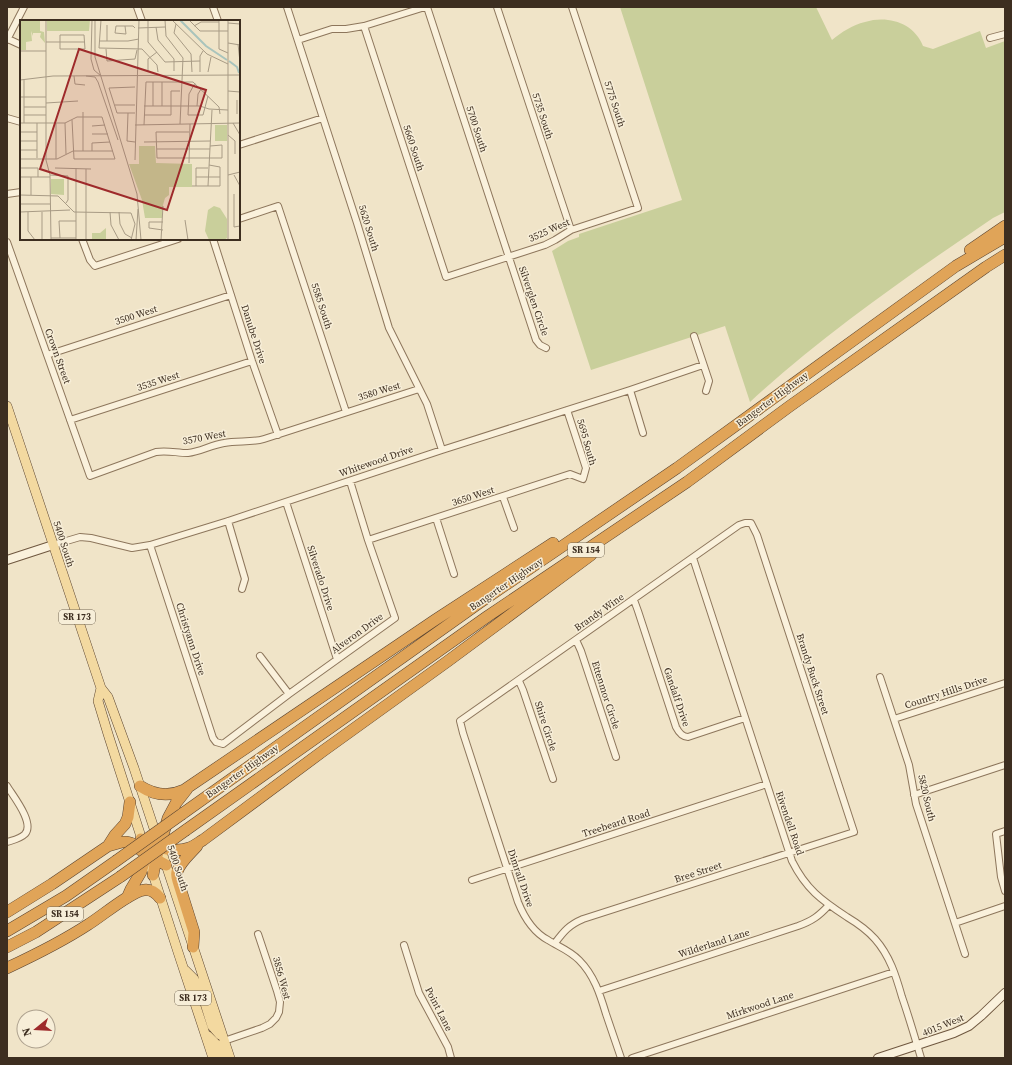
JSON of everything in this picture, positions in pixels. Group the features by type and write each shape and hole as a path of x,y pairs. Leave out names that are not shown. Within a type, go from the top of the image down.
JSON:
{"highway":[{"path":"956,266 969,251 1005,226"},
{"name":"Bangerter Highway","path":"7,931 66,896 479,603 677,468 956,266 1005,237"},
{"name":"Bangerter Highway","path":"7,947 36,932 120,877 488,616 687,482 804,396 1005,255"},
{"path":"140,786 150,792 165,795 179,792 190,787 435,620 542,550 677,468"},
{"path":"151,843 175,850 187,849 203,840 448,661 664,501 687,482"},
{"path":"151,843 165,827 170,814 180,797 190,787"},
{"path":"108,846 125,824 128,817 130,802"},
{"path":"153,875 156,859 151,843 155,832"},
{"path":"193,947 194,932 178,881 177,871 203,840"},
{"path":"7,912 108,846 127,842 156,859"},
{"path":"128,898 130,889 141,872 156,859"},
{"path":"7,968 38,954 96,920 140,891 146,890 153,892 160,898"}],"main road":[{"name":"5400 South","path":"7,406 101,688 108,697 155,832"},
{"name":"5400 South","path":"101,688 98,701 130,802 151,843 156,859 193,947 230,1058"},
{"name":"SR 173","path":"153,875 213,1058"},
{"path":"183,968 194,979 203,997 212,1026 224,1041"},
{"path":"205,1033 217,1045 221,1058"}],"street":[{"path":"20,45 7,40 24,7"},
{"path":"137,7 142,20"},
{"path":"213,7 218,20"},
{"name":"5620 South","path":"287,7 357,223 389,328 428,404 442,450"},
{"path":"298,40 332,29 346,30 364,26 426,7"},
{"name":"5700 South","path":"426,7 509,257"},
{"name":"5735 South","path":"497,7 570,230"},
{"name":"5775 South","path":"572,7 638,208"},
{"name":"5660 South","path":"364,26 446,277"},
{"path":"990,38 1005,34"},
{"path":"7,118 20,122"},
{"path":"240,145 323,118"},
{"path":"7,194 20,192"},
{"name":"5585 South","path":"240,219 278,206 346,412"},
{"name":"3525 West","path":"446,277 546,245 570,230 638,208"},
{"path":"82,240 90,260 95,266 175,240"},
{"name":"Danube Drive","path":"213,240 252,361 278,435"},
{"name":"Crown Street","path":"7,242 90,476"},
{"name":"Silverglen Circle","path":"509,257 536,340 540,345 546,348"},
{"name":"3500 West","path":"47,355 231,295"},
{"path":"694,336 709,381 706,391"},
{"name":"3535 West","path":"70,420 252,361"},
{"name":"Whitewood Drive","path":"53,545 80,537 132,548 150,545 228,521 703,365"},
{"name":"3580 West","path":"346,412 419,389"},
{"path":"630,390 644,433"},
{"name":"5695 South","path":"567,410 586,468 583,479"},
{"name":"3570 West","path":"90,476 156,452 186,453 194,452 225,442 259,441 346,412"},
{"name":"3650 West","path":"368,540 570,474 583,479"},
{"name":"Alveron Drive","path":"213,738 216,742 223,744 227,742 288,694 395,618 368,540 350,481"},
{"path":"503,497 514,528"},
{"name":"Silverado Drive","path":"286,502 337,660"},
{"path":"436,518 454,574"},
{"path":"228,521 245,579 242,589"},
{"name":"Brandy Wine","path":"460,721 739,525 751,523"},
{"name":"Brandy Buck Street","path":"751,523 760,543 854,832"},
{"path":"7,560 53,545"},
{"name":"Christyann Drive","path":"150,545 213,738"},
{"name":"Rivendell Road","path":"693,558 789,853 796,870 815,894 865,929 883,949 894,972 921,1058"},
{"name":"Gandalf Drive","path":"634,600 676,728 680,735 688,737 745,718"},
{"name":"Ettenmor Circle","path":"576,640 581,650 616,757"},
{"path":"260,656 288,694"},
{"name":"5820 South","path":"880,677 909,765 916,804 965,954"},
{"name":"Shire Circle","path":"519,681 553,779"},
{"name":"Country Hills Drive","path":"894,719 1005,683"},
{"name":"Dimrall Drive","path":"460,721 518,902 527,920 540,934 548,940 563,947 579,960 588,971 599,991 621,1058"},
{"path":"914,795 1005,765"},
{"name":"Treebeard Road","path":"472,880 767,784"},
{"path":"7,786 27,820 28,827 26,833 21,837 7,842"},
{"path":"1005,831 996,834 1001,877 1005,891"},
{"name":"Bree Street","path":"555,943 566,929 583,920 854,832"},
{"name":"Wilderland Lane","path":"599,991 811,922 829,905"},
{"path":"955,923 1005,906"},
{"name":"3856 West","path":"224,1041 270,1024 279,1012 280,1002 258,934"},
{"name":"Point Lane","path":"404,945 419,993 448,1047 451,1058"},
{"name":"Mirkwood Lane","path":"632,1058 894,972"},
{"name":"4015 West","path":"878,1058 954,1033 969,1026 1005,993"}],"green space":[{"path":"620,7 816,7 832,40 856,25 874,20 891,20 907,26 919,38 923,46 933,49 980,31 986,48 1005,41 1005,212 993,218 962,239 838,328 750,402 725,326 591,370 552,251 568,241 579,237 579,234 682,200"}]}
